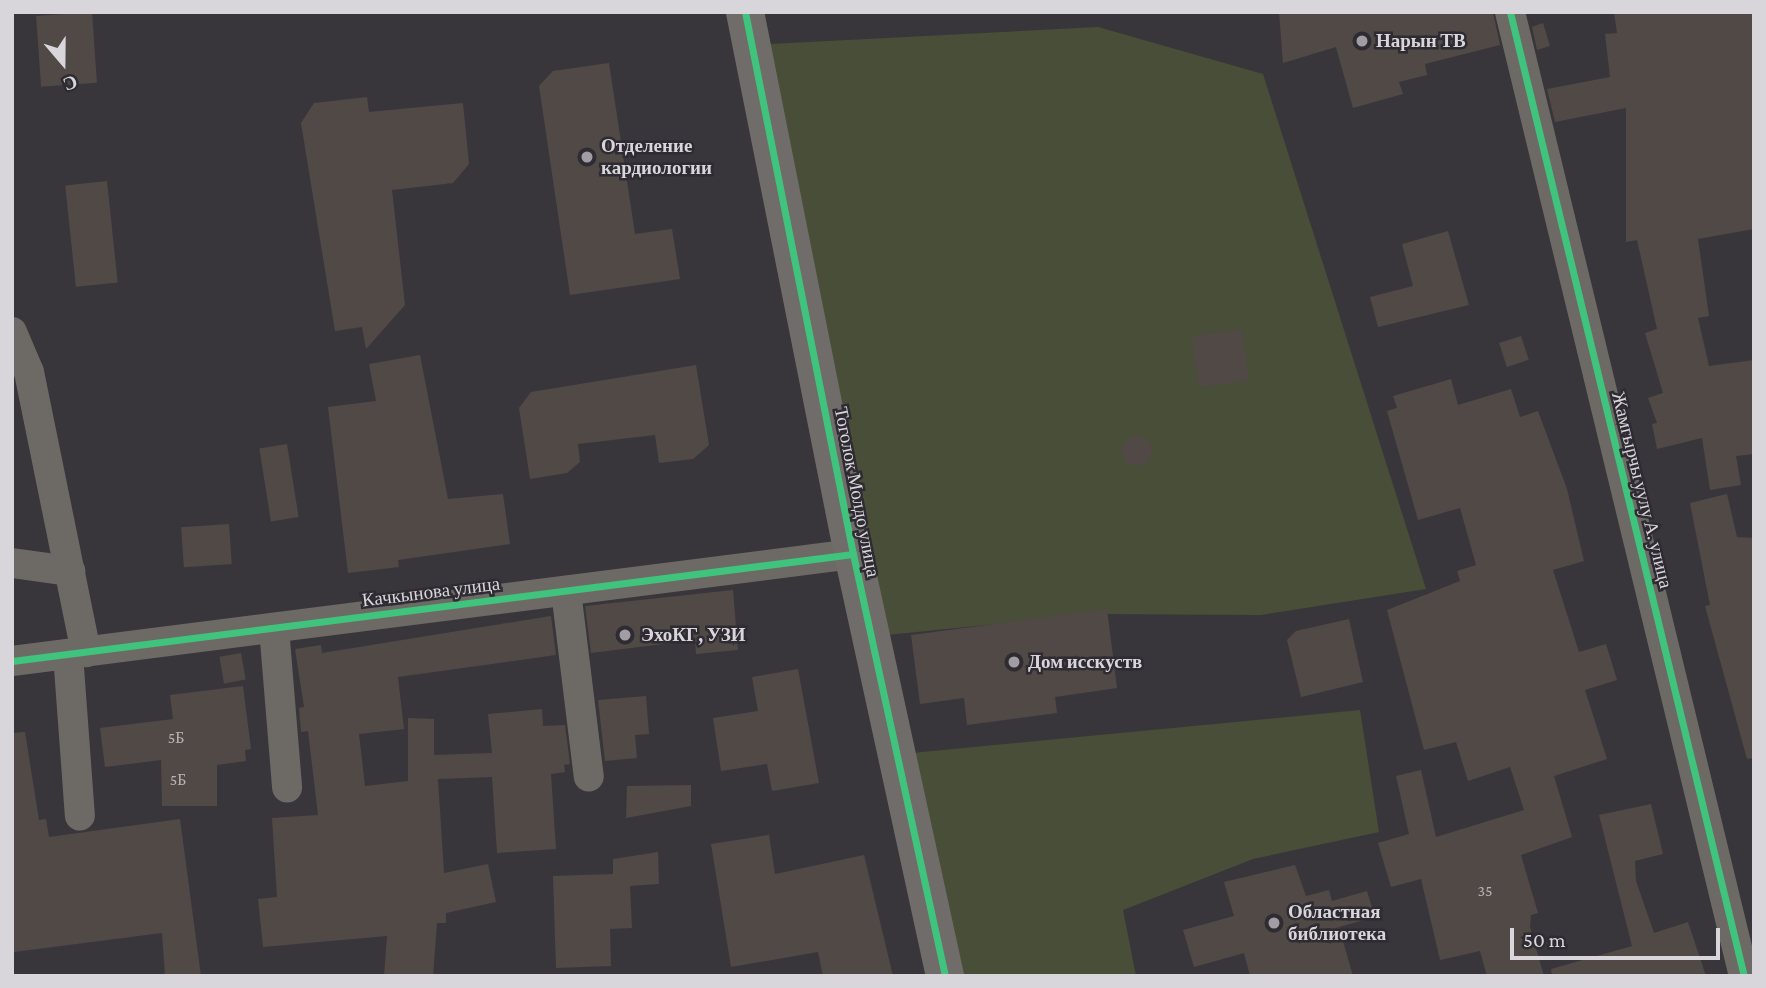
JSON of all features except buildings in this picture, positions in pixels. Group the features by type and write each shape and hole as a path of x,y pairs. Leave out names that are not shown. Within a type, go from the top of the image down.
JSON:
{"street":[{"name":"Тоголок Молдо улица","path":"745,12 853,554 945,976"},
{"name":"Жамгырчы уулу А. улица","path":"1510,12 1744,976"},
{"path":"12,332 29,372 70,571 77,653 80,816"},
{"name":"Качкынова улица","path":"12,662 853,554"},
{"path":"12,563 70,571"},
{"path":"566,591 589,777"},
{"path":"274,628 287,787"}],"green space":[{"path":"1098,27 1263,74 1426,589 1261,615 1094,614 887,635 770,44"},
{"path":"1360,710 1379,832 1253,859 1123,910 1136,976 959,976 912,753"}],"cycle path":[{"path":"745,12 853,554 945,976"},
{"path":"1510,12 1744,976"},
{"path":"12,661 853,554"}],"place":[{"name":"Нарын ТВ","path":"1362,41"},
{"name":"Отделение кардиологии","path":"587,157"},
{"name":"ЭхоКГ, УЗИ","path":"625,635"},
{"name":"Дом исскуств","path":"1014,662"},
{"name":"Областная библиотека","path":"1274,923"}]}
